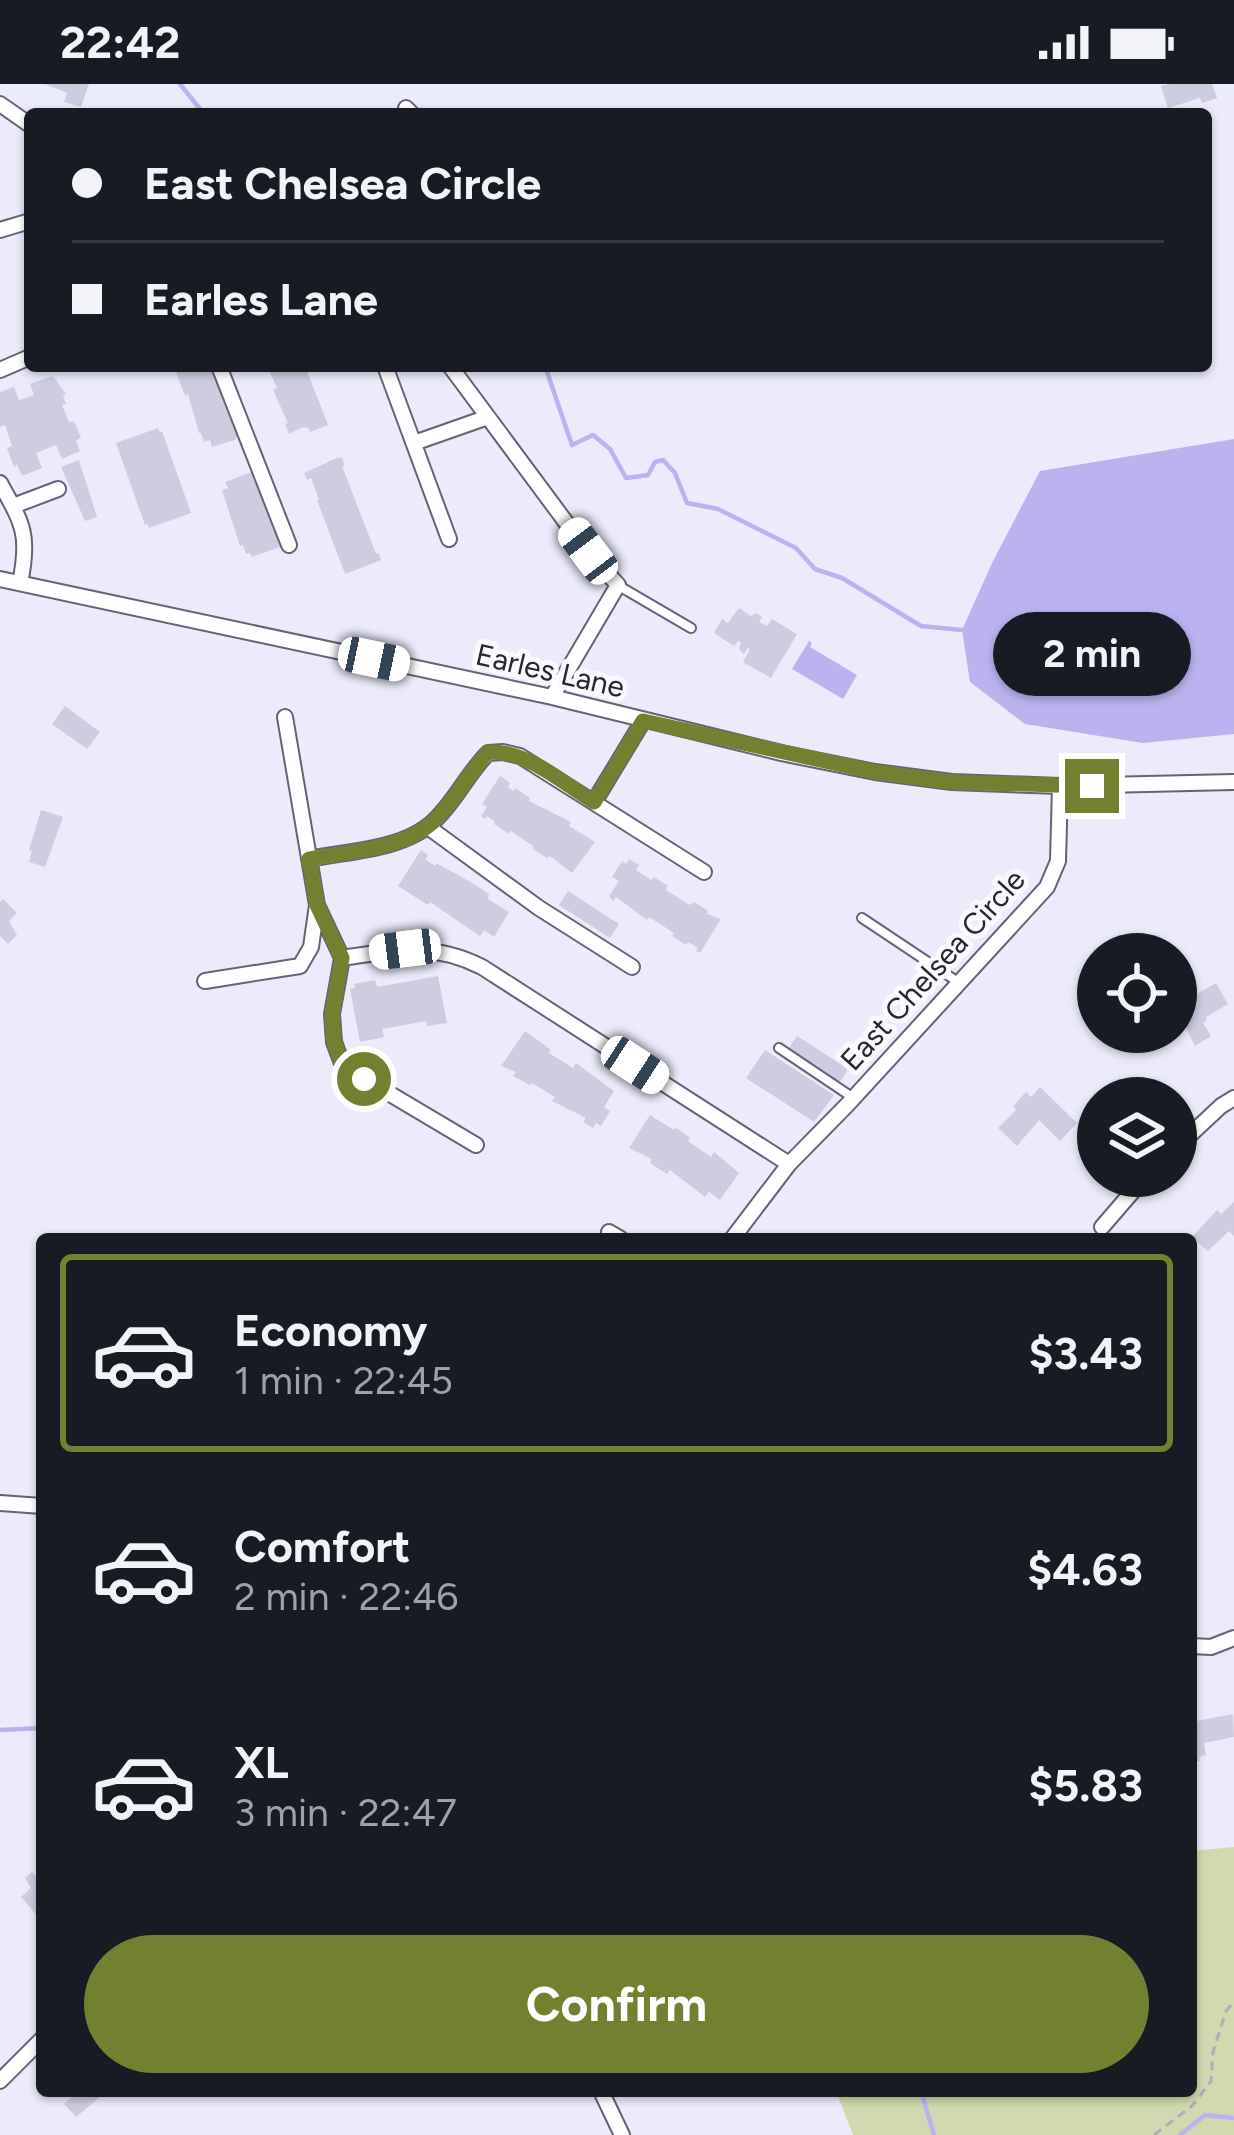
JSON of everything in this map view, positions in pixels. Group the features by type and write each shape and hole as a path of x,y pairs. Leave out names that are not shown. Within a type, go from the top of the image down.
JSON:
{"street":[{"path":"221,372 289,545"},
{"path":"387,372 449,539"},
{"path":"454,372 618,585 552,697"},
{"path":"414,443 488,417"},
{"path":"0,483 27,545 20,583"},
{"path":"13,506 58,489"},
{"name":"Earles Lane","path":"0,579 552,697 875,772 952,782 1060,786 1234,782"},
{"path":"285,717 317,905 342,958 332,1014 334,1042 343,1066 476,1145"},
{"path":"594,802 643,721"},
{"path":"309,859 409,837 439,818 488,752 503,752 520,756 704,872"},
{"name":"East Chelsea Circle","path":"737,1233 789,1164 1047,887 1058,861 1060,786"},
{"path":"428,826 539,908 632,967"},
{"path":"205,981 300,966 311,947 317,905"},
{"path":"342,958 405,949 459,956 789,1164"},
{"path":"1197,1128 1234,1098"},
{"path":"1102,1227 1128,1197"},
{"path":"0,1503 36,1506"},
{"path":"1197,1646 1234,1638"},
{"path":"0,2080 36,2045"},
{"path":"604,2097 622,2135"}],"lane":[{"path":"618,585 691,628"},
{"path":"862,919 959,983"},
{"path":"778,1048 853,1098"}],"path":[{"path":"1154,2135 1193,2104 1211,2081 1213,2052 1226,2011 1234,2002"}],"green space":[{"path":"1234,1847 1234,2135 853,2135 838,2097 1197,2097 1197,1850"}],"shaded area":[{"path":"1234,439 1234,734 1143,743 1025,724 970,682 962,630 1040,471"},
{"path":"809,641 810,647 857,675 843,699 792,669"}],"building":[{"path":"45,84 89,84 81,107 64,102 67,93"},
{"path":"1212,84 1217,98 1168,108 1161,86"},
{"path":"176,372 214,372 238,435 235,440 212,447 210,440 204,442 188,394 185,396"},
{"path":"270,372 307,372 328,425 310,432 303,427 289,434 273,390 277,388"},
{"path":"53,376 66,394 62,405 81,438 76,440 80,451 62,459 56,445 36,453 42,468 22,476 7,448 12,446 5,425 0,427 0,392 14,387 19,400 34,395 30,384"},
{"path":"158,428 191,513 149,528 116,443"},
{"path":"342,458 381,560 345,574 311,478 307,480 304,473"},
{"path":"79,460 97,517 85,521 61,467"},
{"path":"251,472 280,547 252,557 240,546 222,490 228,488 225,482"},
{"path":"739,608 751,616 756,613 767,626 772,619 797,634 771,678 743,662 750,649 744,654 741,643 734,646 714,633 722,619 728,623"},
{"path":"65,706 100,732 87,749 52,724"},
{"path":"500,776 513,791 571,822 569,826 595,842 572,873 481,816 487,807 482,804"},
{"path":"41,810 63,817 45,867 29,862"},
{"path":"421,850 428,855 425,859 474,884 509,912 494,937 484,930 480,936 398,886"},
{"path":"629,859 639,865 636,870 668,886 666,890 721,919 700,953 609,896 619,881 612,877 622,861 626,864"},
{"path":"568,891 619,924 610,938 559,905"},
{"path":"3,899 17,913 9,921 17,935 8,944 0,936"},
{"path":"438,976 447,1023 427,1026 426,1021 382,1029 384,1037 360,1042 350,989 354,984 375,980 377,987"},
{"path":"1216,983 1228,1004 1206,1017 1203,1023 1211,1036 1197,1045 1197,994"},
{"path":"525,1031 550,1049 549,1053 573,1068 576,1063 614,1091 604,1107 610,1111 601,1126 596,1123 593,1128 583,1122 586,1118 501,1066"},
{"path":"797,1036 848,1069 840,1082 788,1049"},
{"path":"765,1050 834,1095 814,1122 746,1078"},
{"path":"1040,1087 1077,1123 1060,1141 1039,1120 1017,1146 998,1128 1026,1092 1031,1097"},
{"path":"650,1115 676,1128 711,1157 714,1152 739,1173 720,1200 709,1192 705,1197 670,1170 667,1174 650,1163 652,1159 629,1148"},
{"path":"1234,1202 1234,1236 1229,1231 1208,1251 1197,1241 1196,1233 1217,1210 1221,1214"},
{"path":"1233,1714 1234,1737 1204,1743 1206,1755 1197,1762 1197,1721"},
{"path":"32,1872 36,1876 36,1914 21,1897 31,1888 25,1878"},
{"path":"72,2097 100,2097 76,2117 64,2104"}],"waterway":[{"path":"180,84 199,108"},
{"path":"547,372 572,445 593,435 610,449 626,478 648,475 655,462 663,460 675,473 687,503 718,509 796,548 815,569 842,578 921,626 962,630"},
{"path":"0,1730 36,1728"},
{"path":"923,2097 934,2135"},
{"path":"1180,2135 1205,2115 1234,2118"}],"route":[{"path":"364,1079 343,1066 334,1042 332,1014 342,958 317,905 309,859 388,844 428,826 488,752 520,756 594,802 643,721 875,772 952,782 1092,786"}]}
